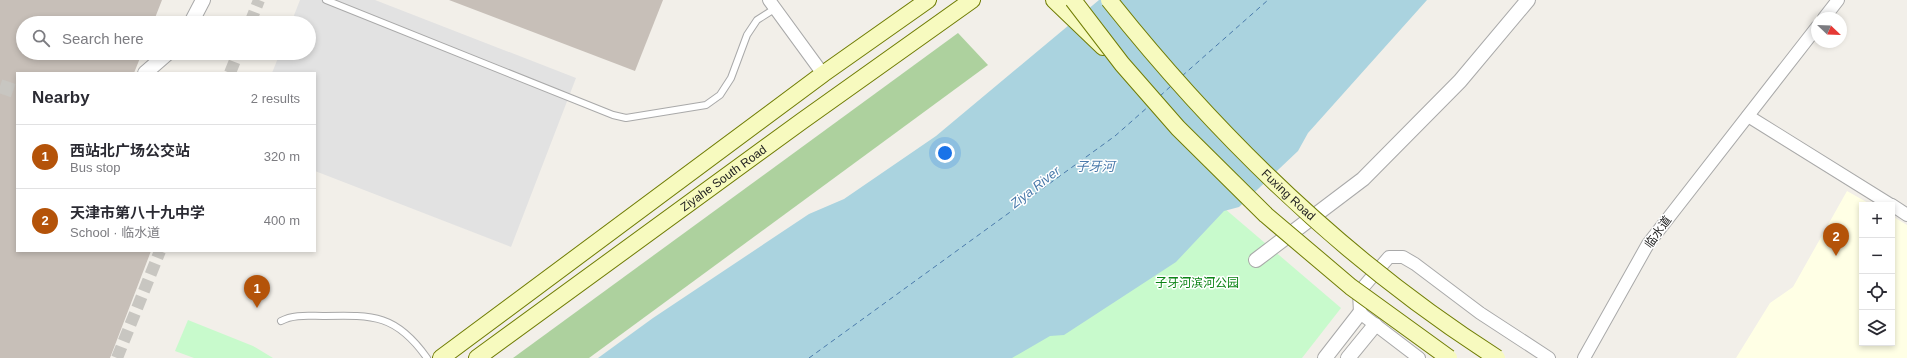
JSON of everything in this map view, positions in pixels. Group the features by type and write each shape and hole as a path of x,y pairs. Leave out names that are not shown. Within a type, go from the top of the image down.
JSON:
{"main road":[{"name":"Ziyahe South Road","path":"477,358 972,0"},
{"path":"1054,0 1122,64"},
{"path":"1073,0 1122,64 1178,128 1266,215 1351,287 1449,358"},
{"name":"Fuxing Road","path":"1109,0 1229,137 1296,201 1364,262 1422,307 1496,358"},
{"name":"Ziyahe South Road","path":"441,358 823,74 927,1"}],"street":[{"path":"195,16 203,0"},
{"path":"1256,260 1363,179 1460,81 1528,0"},
{"path":"1829,12 1838,0"},
{"path":"773,4 823,74"},
{"name":"临水道","path":"1584,358 1648,244 1811,35"},
{"path":"145,72 160,60"},
{"path":"1748,116 1887,202"},
{"path":"1895,207 1907,215"},
{"path":"1325,358 1360,313 1359,292 1389,257 1403,258 1415,264 1480,313 1549,358"},
{"path":"1360,313 1420,358"},
{"path":"1348,358 1375,325"}],"lane":[{"path":"326,0 613,115 626,118 706,105 720,95 731,78 747,35 757,20 773,4"},
{"path":"281,321 296,316 362,315 381,319 408,335 427,358"}],"shaded area":[{"path":"300,0 375,0 576,78 511,247 316,171 316,72 272,72 277,60 316,60 316,16 294,16"},
{"path":"1847,191 1867,202 1859,202 1859,346 1895,346 1895,218 1907,225 1907,358 1736,358 1770,303 1793,287"}],"green space":[{"path":"958,33 988,65 589,358 513,358"},
{"name":"子牙河滨河公园","path":"1197,185 1341,308 1302,358 931,358"},
{"path":"188,320 253,346 273,358 194,358 175,351"}],"water":[{"name":"子牙河","path":"1099,0 1427,0 1308,133 1298,151 1239,207 1224,211 1176,262 1064,335 1050,336 1012,358 598,358 653,318 809,214 844,199 936,136"}],"building":[{"path":"0,0 162,0 156,16 16,16 16,60 139,60 134,72 16,72 16,252 151,252 110,358 0,358"},
{"path":"449,0 663,0 635,71"}],"ferry route":[{"path":"1182,76 1268,0"},
{"path":"1160,96 1171,86"},
{"path":"809,358 1115,136 1149,106"}],"tunnel":[{"path":"253,16 259,0"},
{"path":"230,72 235,60"},
{"path":"0,86 16,92"},
{"path":"117,358 160,252"}],"place":[{"name":"天津市第八十九中学","path":"1836,256"},
{"name":"西站北广场公交站","path":"257,308"}],"water label":[{"name":"Ziya River","path":"1035,187"}]}
